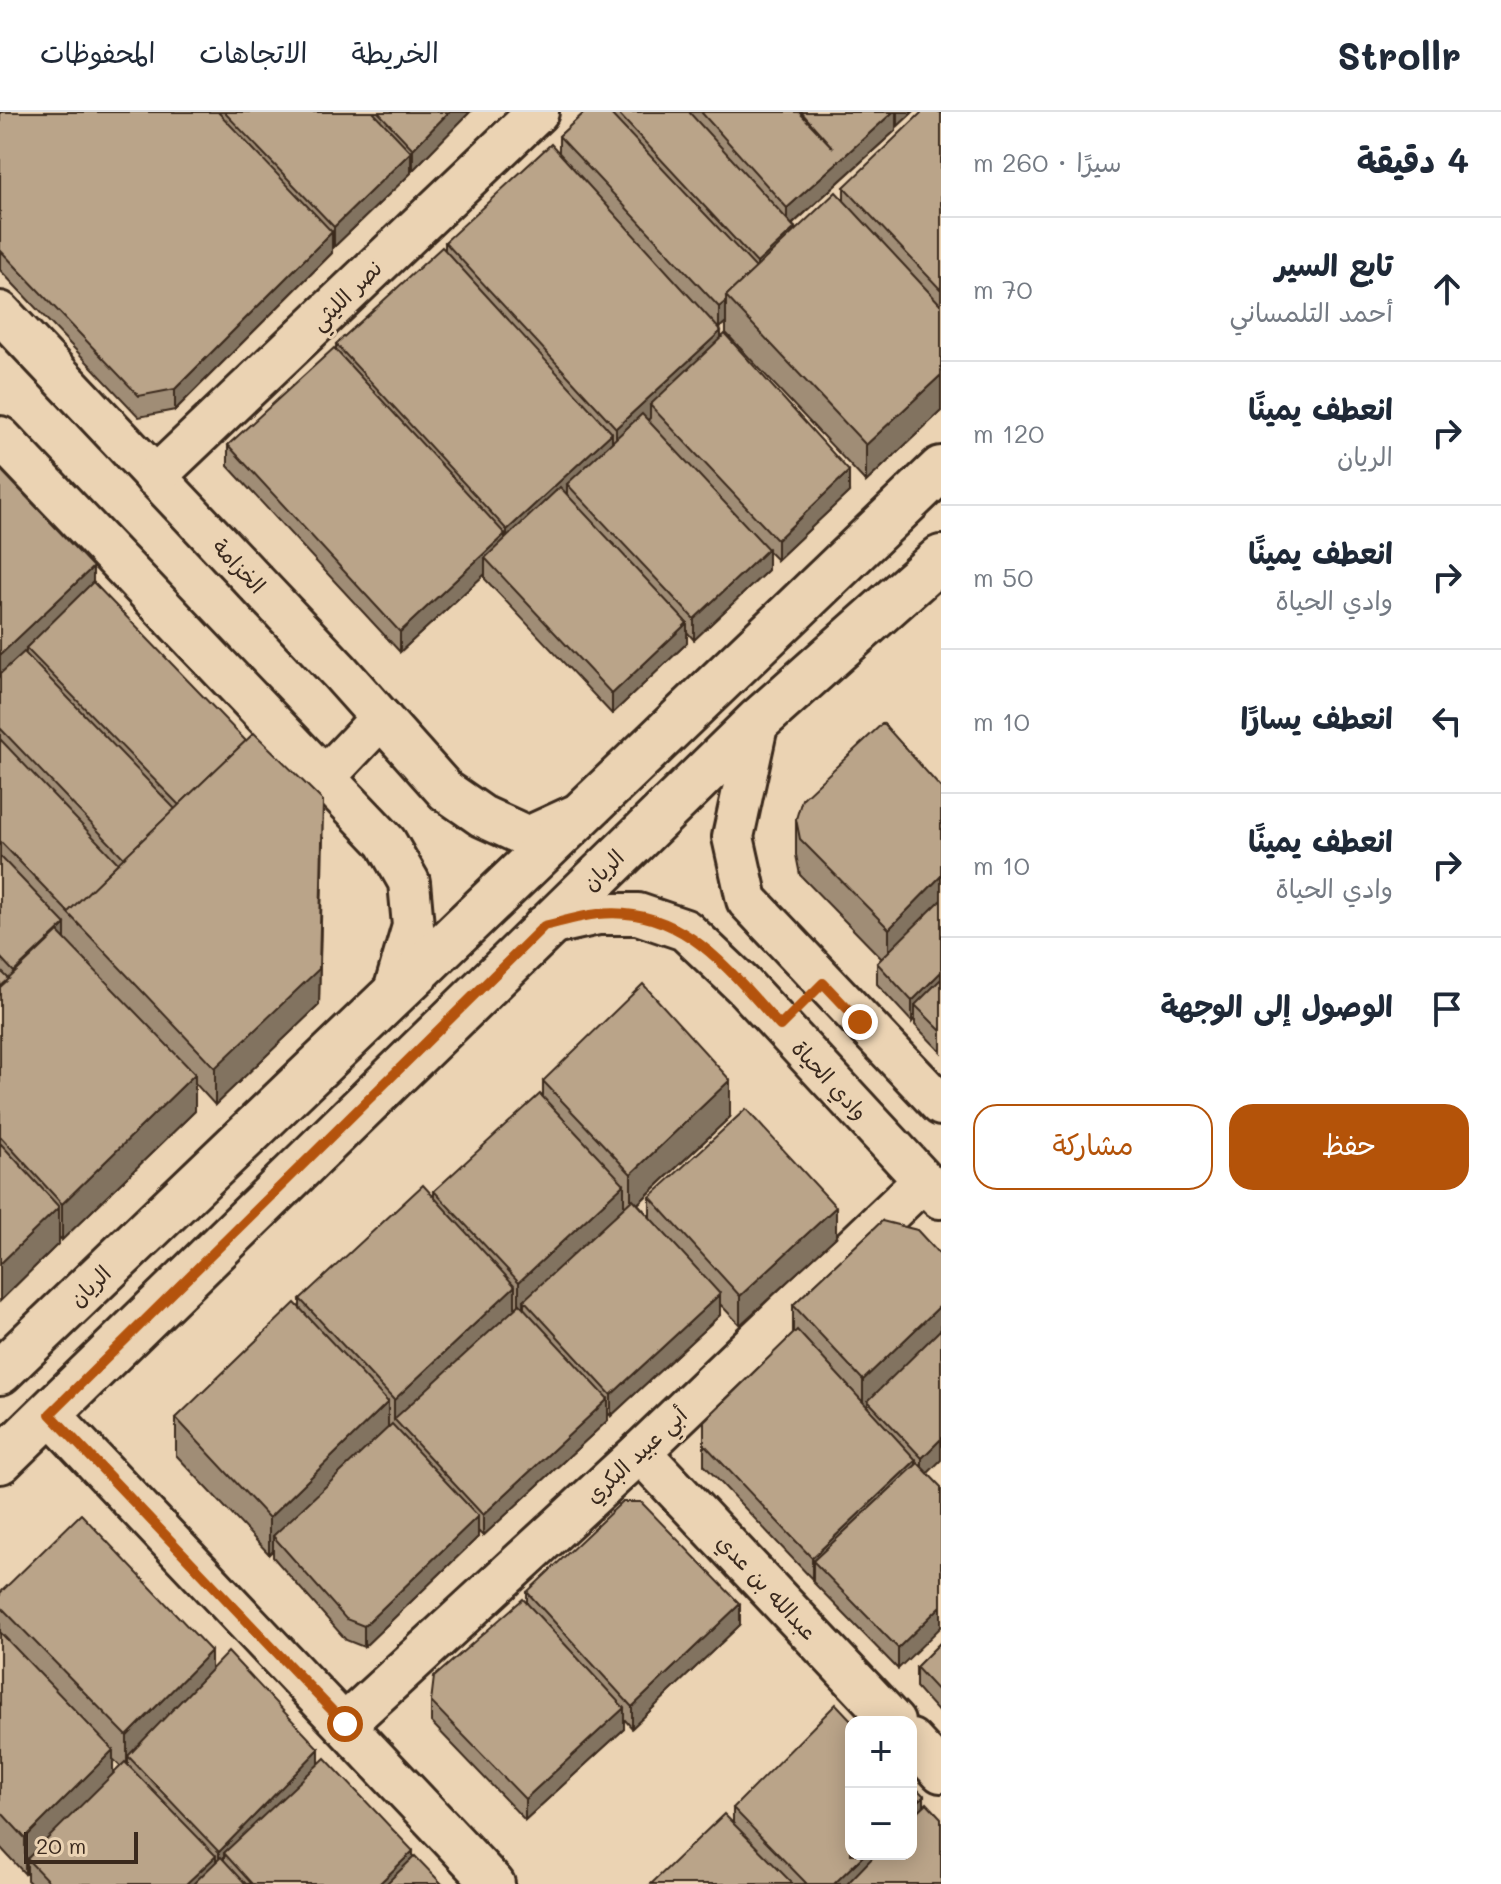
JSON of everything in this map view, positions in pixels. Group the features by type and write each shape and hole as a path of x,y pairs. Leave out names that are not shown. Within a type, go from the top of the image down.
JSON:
{"street":[{"name":"نصر الليثي","path":"155,477 538,112"},
{"name":"الخزامة","path":"0,312 446,791 482,816 528,837 584,812"},
{"path":"0,437 386,842 409,882 413,926 392,998"},
{"name":"الريان","path":"0,1372 941,469"},
{"name":"الريان","path":"0,1461 544,926 758,721 941,558"},
{"path":"326,776 381,718"},
{"path":"758,721 733,837 747,900 941,1105"},
{"name":"وادي الحياة","path":"544,926 598,914 638,914 685,930 780,1026 932,1190"},
{"path":"780,1026 823,983"},
{"name":"أبي عبيد البكري","path":"345,1724 640,1452 932,1190"},
{"path":"50,1414 494,1884"},
{"name":"عبدالله بن عدي","path":"640,1452 888,1716"},
{"path":"917,1746 941,1772"}],"building":[{"path":"0,112 218,112 332,232 175,389 139,396 0,250"},
{"path":"224,112 373,112 411,152 334,227"},
{"path":"378,112 449,112 413,149"},
{"path":"585,112 609,112 756,268 726,296 726,301 719,307 559,136"},
{"path":"617,112 689,112 795,228 757,263"},
{"path":"701,112 799,112 833,148 801,112 893,112 787,208"},
{"path":"922,112 941,112 941,290 844,187"},
{"path":"551,144 721,331 616,428 445,242"},
{"path":"836,192 941,305 941,375 866,445 726,296"},
{"path":"442,247 612,433 507,530 336,344"},
{"path":"725,334 849,471 777,540 650,405"},
{"path":"334,348 505,534 400,632 228,445"},
{"path":"642,414 768,549 694,619 567,484"},
{"path":"0,469 93,567 0,655"},
{"path":"560,487 687,623 612,694 485,558"},
{"path":"93,582 246,741 179,805 26,648"},
{"path":"24,652 175,809 124,858 0,728 0,674"},
{"path":"883,723 941,788 941,876 889,929 800,839 796,819 802,799"},
{"path":"254,733 323,801 319,969 215,1068 67,912"},
{"path":"0,739 118,863 68,912 0,841"},
{"path":"0,856 65,924 14,972 0,957"},
{"path":"941,900 941,972 912,1001 877,963"},
{"path":"58,932 195,1074 62,1204 0,1136 0,987"},
{"path":"0,970 9,979 0,987"},
{"path":"941,979 941,1031 915,1005"},
{"path":"643,984 730,1080 631,1174 543,1081"},
{"path":"540,1094 624,1184 519,1282 434,1191"},
{"path":"746,1109 836,1207 740,1296 650,1197"},
{"path":"0,1143 59,1207 0,1264"},
{"path":"423,1185 515,1286 394,1400 300,1299"},
{"path":"633,1199 720,1294 611,1395 524,1300"},
{"path":"882,1221 917,1230 941,1256 941,1305 863,1380 793,1305"},
{"path":"295,1303 388,1402 269,1518 176,1418"},
{"path":"520,1304 608,1399 483,1515 394,1419"},
{"path":"941,1329 941,1439 922,1458 868,1401"},
{"path":"797,1330 916,1460 812,1558 704,1444 704,1421"},
{"path":"392,1424 478,1516 364,1626 346,1619 273,1536"},
{"path":"918,1463 941,1487 941,1606 898,1648 813,1561"},
{"path":"622,1502 641,1502 740,1604 632,1707 527,1592"},
{"path":"81,1514 211,1651 127,1736 0,1606 0,1593"},
{"path":"523,1599 624,1708 525,1799 431,1702 434,1677"},
{"path":"0,1632 113,1750 25,1838 0,1811"},
{"path":"941,1642 941,1694 916,1667"},
{"path":"228,1652 319,1749 219,1852 128,1756"},
{"path":"836,1704 847,1716 845,1860 859,1860 834,1884 807,1884 733,1808"},
{"path":"325,1758 413,1851 379,1884 252,1884 224,1853"},
{"path":"125,1762 216,1856 186,1884 51,1884 27,1859"},
{"path":"917,1789 924,1796 917,1802"},
{"path":"927,1803 941,1818 941,1884 847,1884 870,1860 917,1860 917,1812"},
{"path":"724,1814 793,1884 651,1884"},
{"path":"415,1856 442,1884 386,1884"},
{"path":"221,1857 246,1884 193,1884"}],"route":[{"path":"345,1724 50,1414 544,926 598,914 638,914 685,930 744,986 780,1026 823,983 860,1022"}]}
